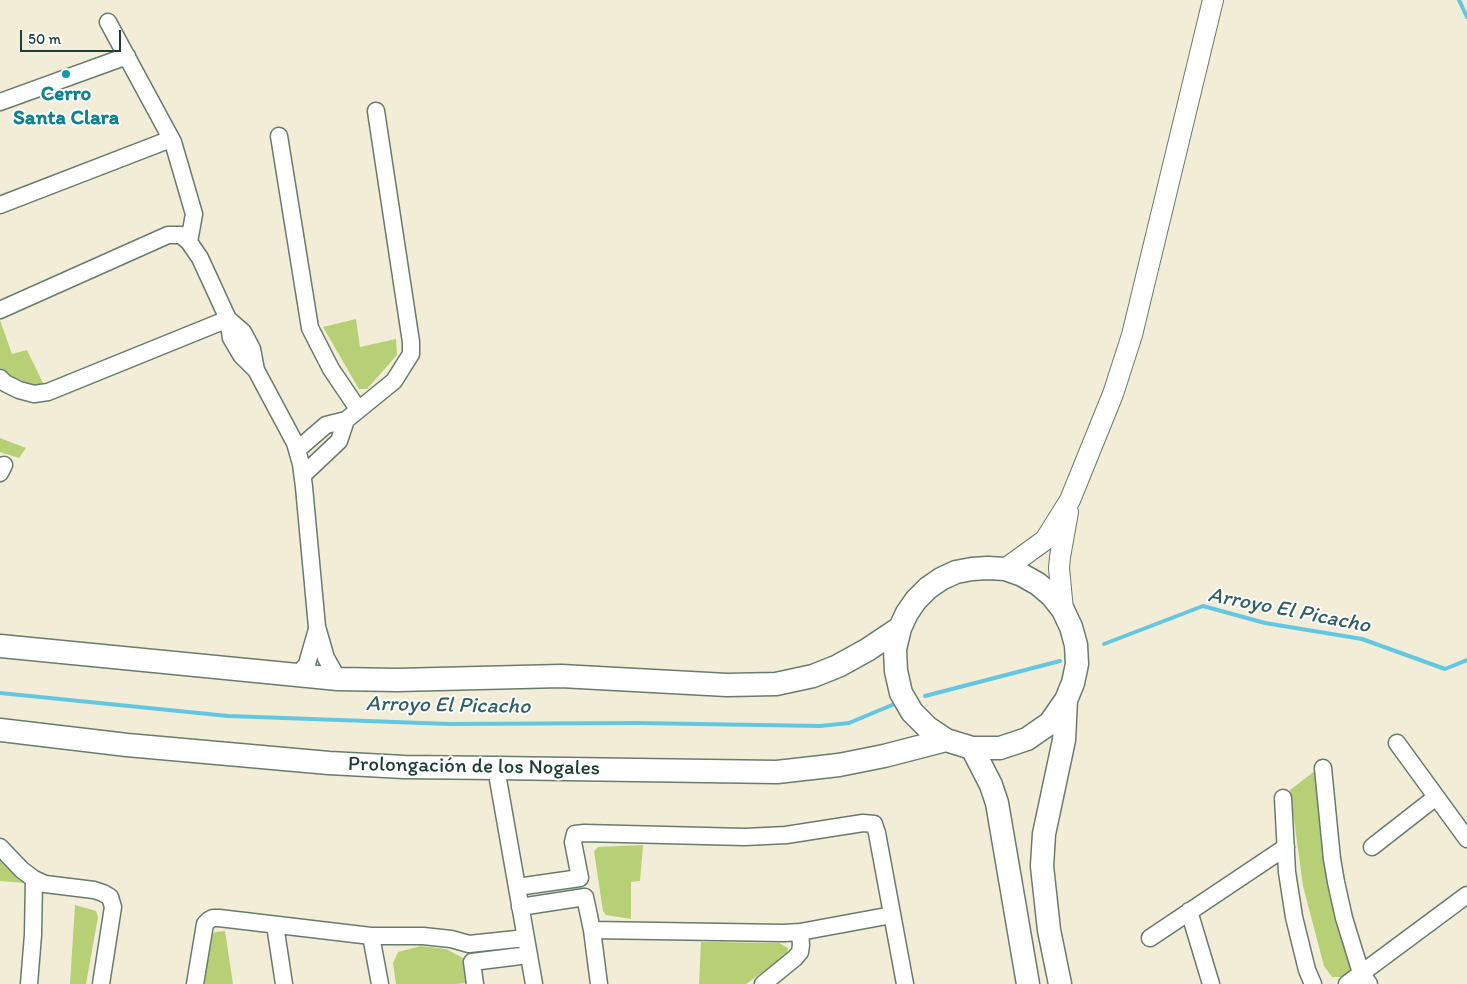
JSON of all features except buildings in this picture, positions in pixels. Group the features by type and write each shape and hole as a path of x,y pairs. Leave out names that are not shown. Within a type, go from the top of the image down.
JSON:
{"main road":[{"path":"972,569 1005,570 1022,575 1038,584 1052,596 1063,610 1071,627 1076,645 1073,683 1066,700 1050,723 1027,739 1000,748 972,748 946,740 928,728 912,712 902,693 896,672 895,649 900,628 907,613 928,588 941,579 956,572 972,569"},
{"path":"0,646 338,679 397,680 561,676 727,685 776,684 813,676 838,666 867,650 900,628"},
{"path":"1060,984 1049,930 1042,866 1044,834 1064,740 1066,700"},
{"name":"Prolongación de los Nogales","path":"0,730 127,746 329,763 404,767 707,772 777,772 839,765 946,740"},
{"path":"972,748 991,785 997,803 1028,984"}],"street":[{"path":"1005,570 1045,540 1070,500 1113,394 1132,335 1213,0"},
{"path":"108,22 171,139 194,214 189,242"},
{"path":"0,102 126,56"},
{"path":"297,450 326,426 352,414 394,381 411,354 411,342 376,111"},
{"path":"279,136 310,328 352,414"},
{"path":"0,205 171,139"},
{"path":"0,310 168,236 180,235 189,242 200,258 228,319 231,338 241,355 256,370 295,443 302,476 317,627 326,658 338,679"},
{"path":"0,378 5,383 19,390 34,394 48,392 228,319"},
{"path":"302,476 339,441 352,414"},
{"path":"1063,610 1059,568 1070,500"},
{"path":"297,676 307,664 317,627"},
{"path":"1397,743 1467,839"},
{"path":"496,768 534,984"},
{"path":"1323,768 1336,882 1344,918 1365,979"},
{"path":"1372,847 1436,797"},
{"path":"1283,798 1287,872 1294,917 1307,970 1313,984"},
{"path":"599,984 592,930 573,842 575,834 744,837 786,835 863,823 874,824 877,833 905,984"},
{"path":"0,847 22,870 34,879 45,884 94,890 110,897 113,906 101,984"},
{"path":"1150,938 1286,847"},
{"path":"517,887 580,878"},
{"path":"29,984 33,935 34,879"},
{"path":"1347,984 1365,979 1467,895"},
{"path":"520,907 585,897"},
{"path":"1189,911 1211,984"},
{"path":"592,930 784,933 800,932 892,915"},
{"path":"195,984 205,924 209,920 218,918 371,936 423,936 451,939 469,944 526,938"},
{"path":"275,924 284,984"},
{"path":"762,984 800,952 800,932"},
{"path":"371,936 380,984"},
{"path":"469,944 475,984"},
{"path":"472,962 529,955"}],"green space":[{"path":"356,319 360,347 396,339 397,355 367,389 359,389 323,327"},
{"path":"0,320 12,354 27,350 43,383 35,386 8,375 0,368"},
{"path":"0,438 26,448 19,458 0,452"},
{"path":"1320,767 1354,965 1347,977 1332,977 1324,966 1303,886 1290,790"},
{"path":"643,845 640,881 631,882 631,919 606,915 603,911 594,851 598,847"},
{"path":"0,861 24,883 0,881"},
{"path":"75,905 96,911 98,917 86,984 70,984"},
{"path":"225,931 233,984 202,984 210,936 215,932"},
{"path":"701,942 779,943 788,948 787,955 746,984 699,984"},
{"path":"421,946 446,949 463,958 466,983 396,984 393,963 398,952"}],"waterway":[{"path":"1459,0 1467,17"},
{"name":"Arroyo El Picacho","path":"1104,644 1203,606 1265,623 1362,639 1445,669 1467,660"},
{"name":"Arroyo El Picacho","path":"925,696 1060,661"},
{"name":"Arroyo El Picacho","path":"0,693 228,716 450,724 638,723 820,726 849,723 892,705"}],"place":[{"name":"Cerro Santa Clara","path":"66,74"}]}
